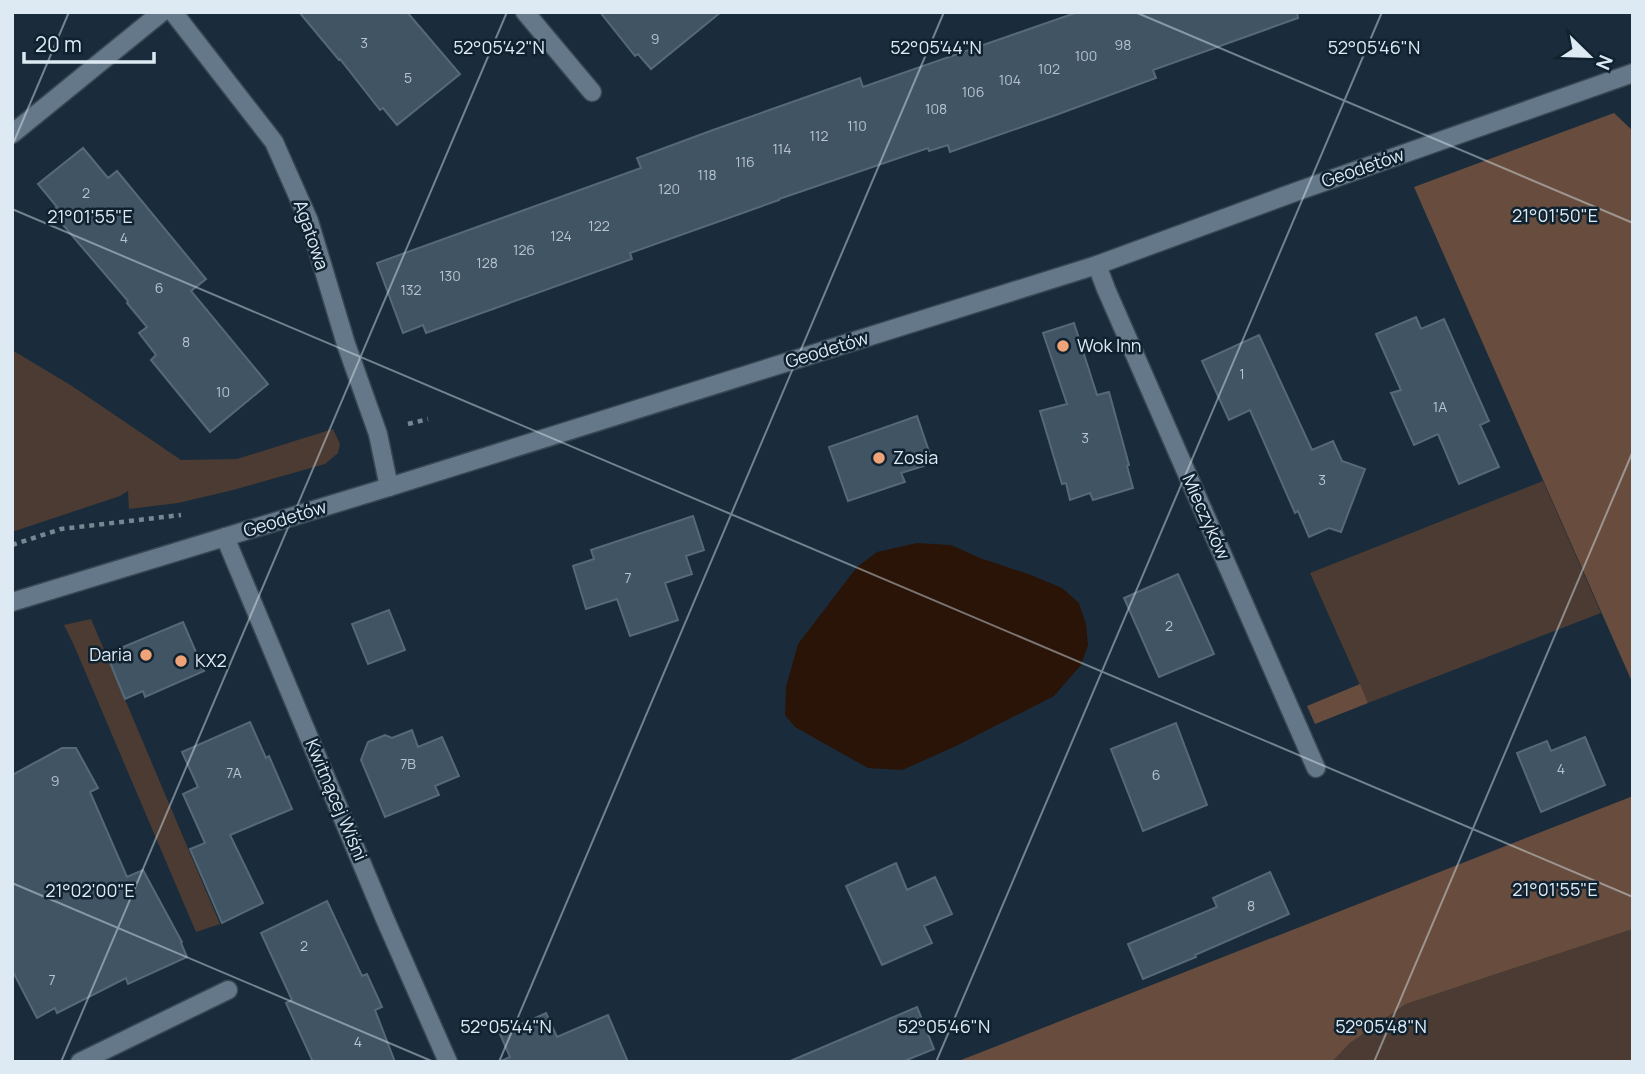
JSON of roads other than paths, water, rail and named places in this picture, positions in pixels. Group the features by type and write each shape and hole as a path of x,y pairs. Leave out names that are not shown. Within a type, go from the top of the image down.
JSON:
{"street":[{"path":"12,134 162,12"},
{"name":"Agatowa","path":"173,12 274,142 309,221 346,344 378,434 389,487"},
{"path":"525,12 592,92"},
{"name":"Geodetów","path":"12,602 1097,265 1633,73"},
{"name":"Mieczyków","path":"1097,265 1316,768"},
{"name":"Kwitnącej Wiśni","path":"225,537 448,1062"},
{"path":"80,1062 228,990"}],"place":[{"name":"Wok Inn","path":"1063,346"},
{"name":"Zosia","path":"879,458"},
{"name":"Daria","path":"146,655"},
{"name":"KX2","path":"181,661"}]}
